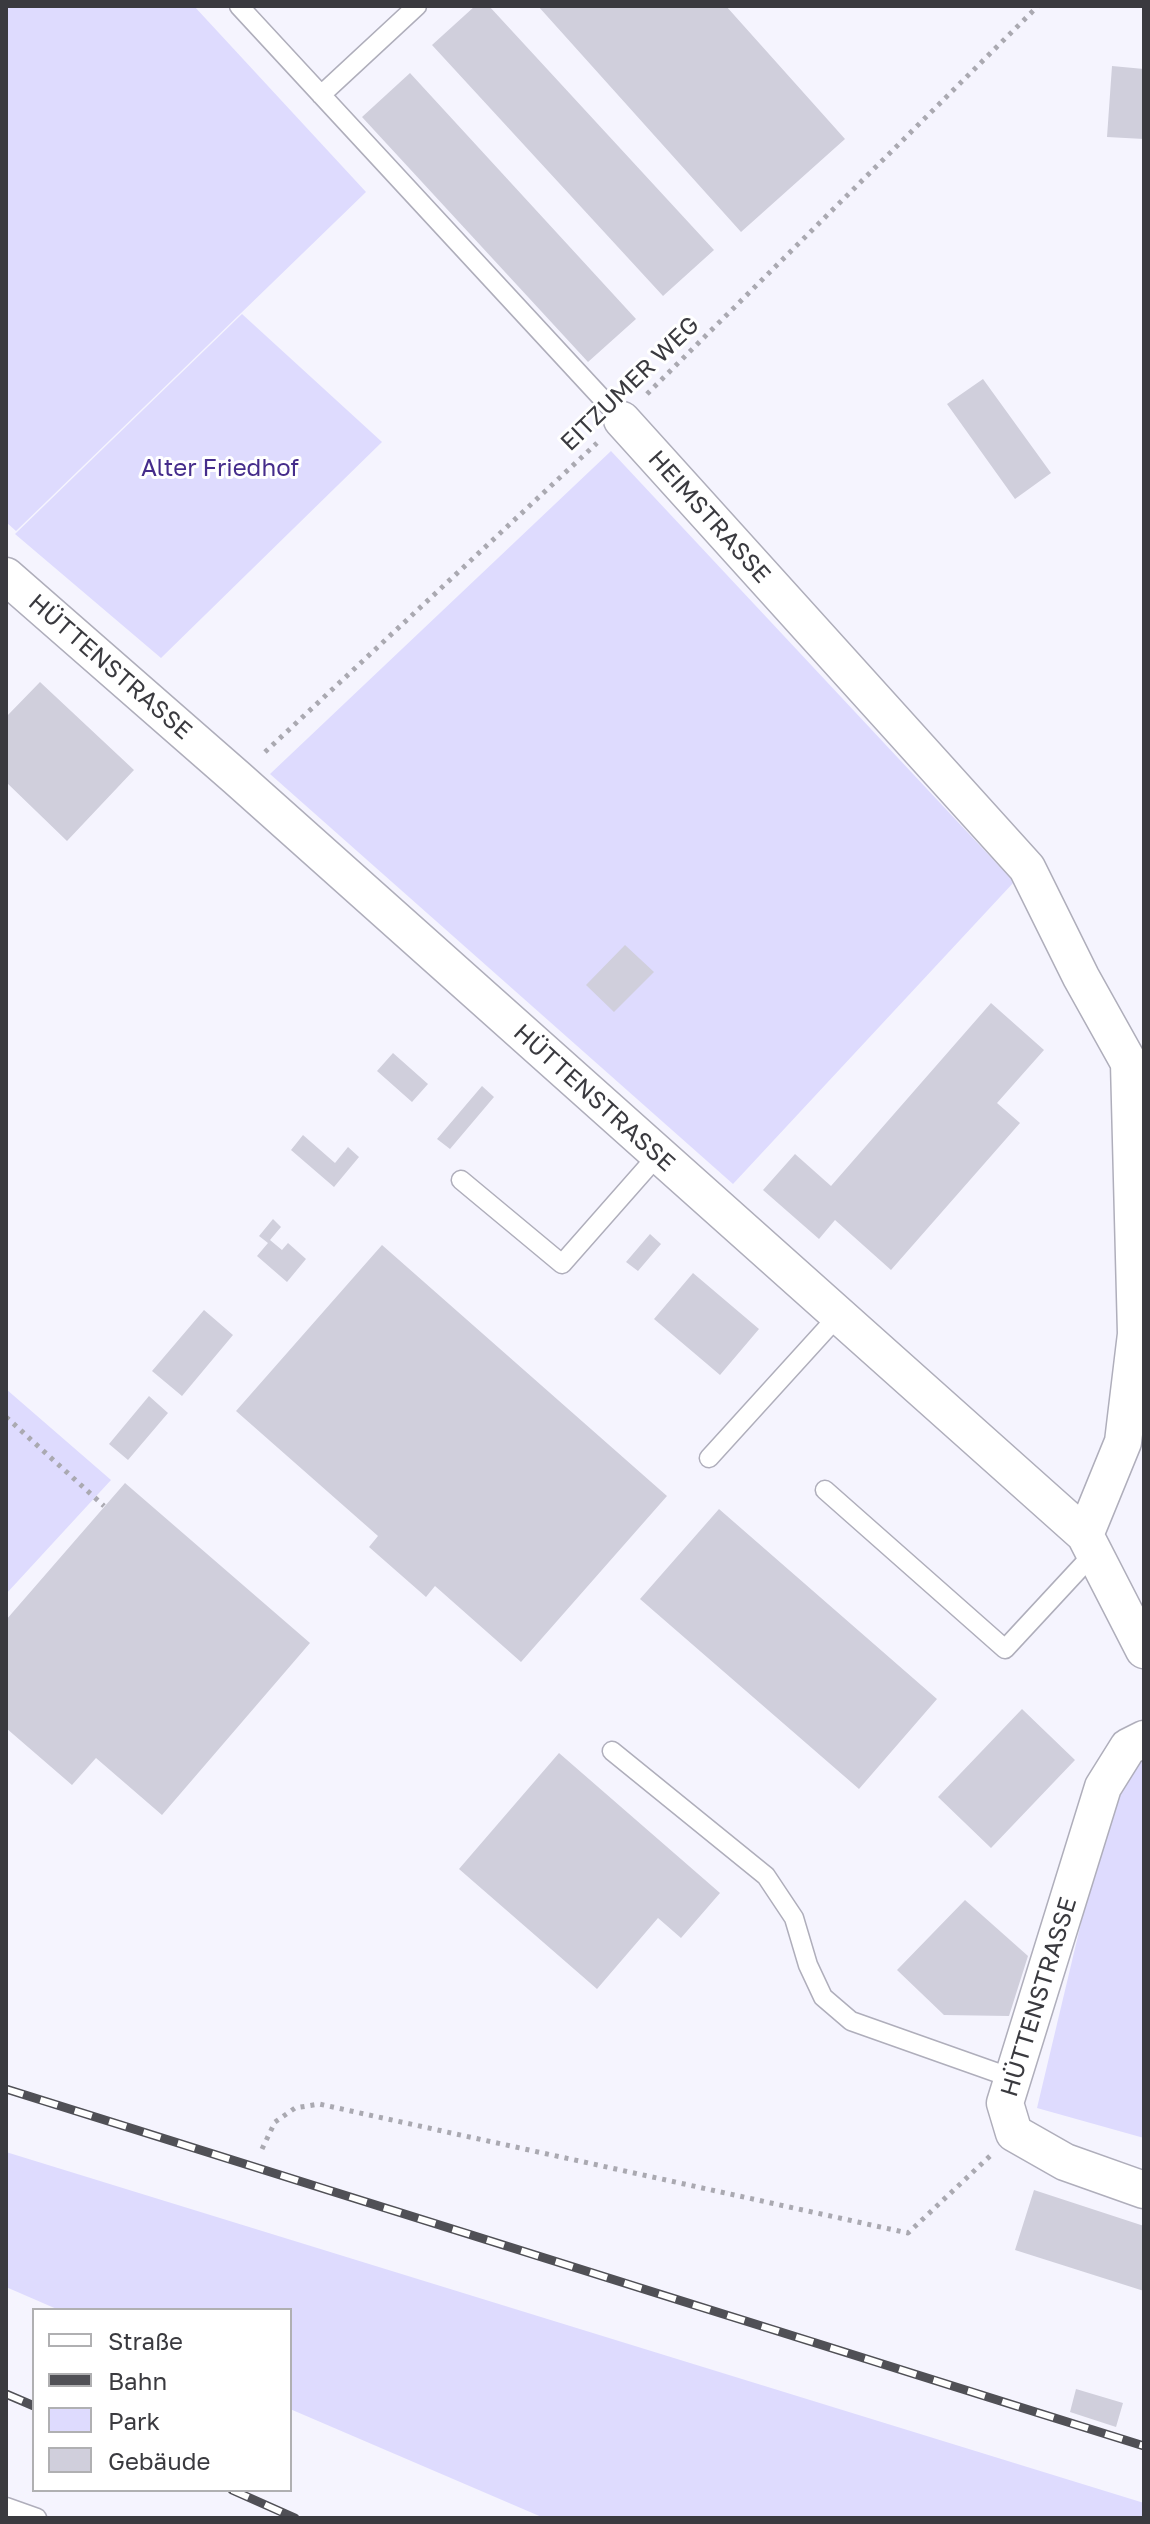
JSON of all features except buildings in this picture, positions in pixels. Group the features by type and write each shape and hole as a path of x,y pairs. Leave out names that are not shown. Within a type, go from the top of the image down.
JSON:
{"street":[{"name":"HEIMSTRASSE","path":"622,420 1027,868 1081,977 1136,1065"},
{"name":"HÜTTENSTRASSE","path":"6,576 237,778 1089,1544 1144,1650"},
{"path":"1089,1544 1123,1442 1136,1334 1136,1065"},
{"name":"HÜTTENSTRASSE","path":"1144,1739 1128,1747 1103,1787 1005,2103 1014,2133 1065,2162 1144,2190"}],"lane":[{"name":"HEIMSTRASSE","path":"239,6 622,420"},
{"path":"321,95 417,6"},
{"path":"461,1180 562,1264 658,1155"},
{"path":"709,1458 838,1316"},
{"path":"825,1490 1005,1649 1089,1544"},
{"path":"612,1751 766,1876 794,1918 808,1965 823,1997 851,2021 1012,2078"},
{"path":"6,2507 37,2518"}],"path":[{"name":"EITZUMER WEG","path":"237,778 622,420 1038,6"},
{"path":"6,1417 104,1506"},
{"path":"262,2149 275,2122 295,2108 319,2104 908,2233 1014,2133"}],"green space":[{"path":"6,6 194,6 366,192 16,531 6,522"},
{"name":"Alter Friedhof","path":"242,314 382,442 161,658 15,534"},
{"path":"611,451 1014,882 733,1184 270,774"},
{"path":"6,1389 111,1480 6,1594"},
{"path":"1144,1750 1144,2138 1037,2108 1111,1797"},
{"path":"6,2152 1144,2503 1144,2518 544,2518 292,2410 292,2308 54,2308 6,2287"}],"railway":[{"path":"6,2089 1144,2446"},
{"path":"6,2394 32,2405"},
{"path":"236,2492 295,2518"}]}
